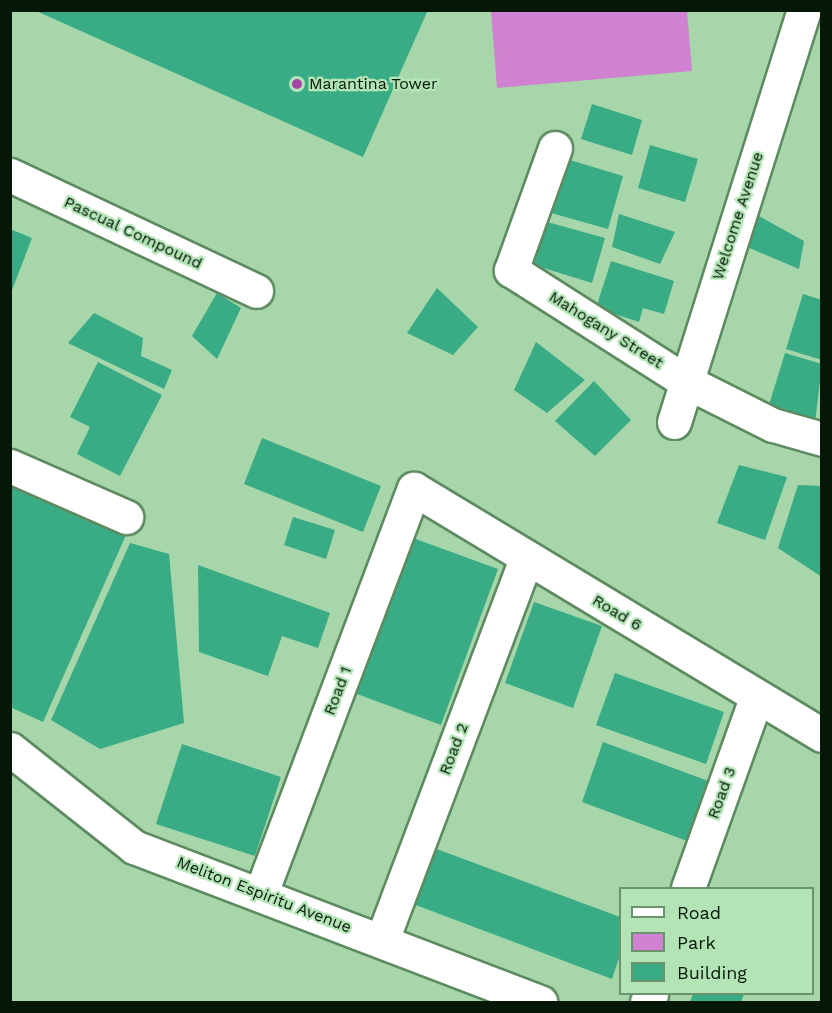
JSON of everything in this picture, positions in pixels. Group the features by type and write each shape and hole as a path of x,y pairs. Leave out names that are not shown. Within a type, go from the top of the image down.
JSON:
{"street":[{"name":"Welcome Avenue","path":"674,422 685,381 804,10"},
{"name":"Mahogany Street","path":"555,148 511,270 685,381 773,424 822,439"},
{"name":"Pascual Compound","path":"10,175 256,291"},
{"path":"10,466 126,517"},
{"name":"Road 6","path":"414,489 756,698 822,735"},
{"name":"Road 1","path":"261,893 414,489"},
{"name":"Road 2","path":"382,940 526,558"},
{"name":"Road 3","path":"688,887 756,698"},
{"name":"Meliton Espiritu Avenue","path":"10,749 134,847 261,893 540,1002"}],"green space":[{"path":"491,11 687,11 692,71 497,88"}],"building":[{"name":"Marantina Tower","path":"34,10 425,10 427,12 363,157"},
{"path":"592,104 642,120 632,155 581,139"},
{"path":"650,145 698,159 685,202 638,188"},
{"path":"560,157 623,176 608,229 544,211"},
{"path":"619,214 675,232 660,264 612,247"},
{"path":"759,216 804,241 799,269 740,244"},
{"path":"540,220 605,238 592,283 524,262"},
{"path":"10,229 32,238 11,293 10,293"},
{"path":"611,261 674,281 664,314 643,308 639,322 596,308"},
{"path":"437,288 478,327 453,355 407,333"},
{"path":"217,293 241,308 217,359 192,336"},
{"path":"803,294 822,300 822,360 786,349"},
{"path":"94,313 143,338 141,356 172,370 164,389 68,343"},
{"path":"536,342 585,380 547,413 514,390"},
{"path":"785,353 822,364 815,423 768,408"},
{"path":"98,362 162,395 120,476 77,454 90,427 70,417"},
{"path":"594,381 631,420 595,456 555,421"},
{"path":"262,438 381,486 363,532 244,484"},
{"path":"739,465 787,477 765,540 717,523"},
{"path":"10,483 126,535 43,722 10,707"},
{"path":"798,485 822,486 822,577 778,548"},
{"path":"293,517 335,530 326,559 284,545"},
{"path":"413,538 498,569 441,725 357,694"},
{"path":"130,543 169,554 184,723 100,749 51,720"},
{"path":"198,565 330,613 318,648 282,636 268,676 199,652"},
{"path":"534,602 602,626 573,708 505,683"},
{"path":"615,673 724,712 706,764 596,725"},
{"path":"603,742 711,782 690,842 582,802"},
{"path":"182,744 281,777 255,856 156,824"},
{"path":"434,848 619,917 619,958 612,979 413,904"},
{"path":"693,995 744,995 741,1002 690,1002"}],"place":[{"name":"Marantina Tower","path":"297,84"}]}
